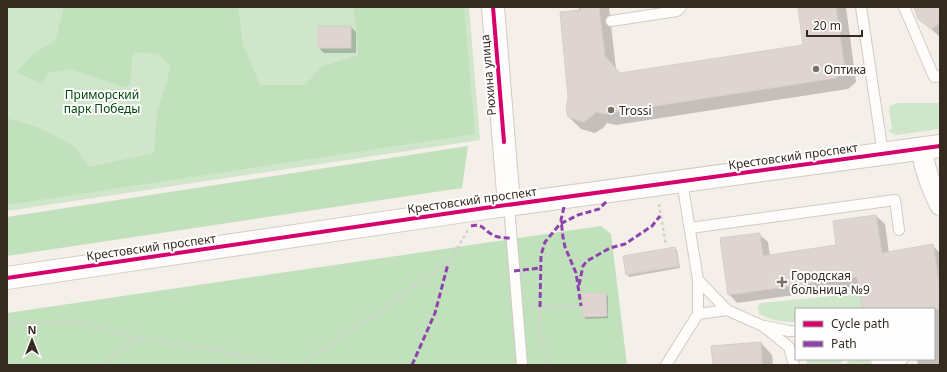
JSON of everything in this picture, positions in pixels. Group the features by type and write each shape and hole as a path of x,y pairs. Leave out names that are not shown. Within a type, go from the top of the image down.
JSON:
{"street":[{"name":"Рюхина улица","path":"493,7 509,205"},
{"name":"Крестовский проспект","path":"7,278 509,205 931,147"},
{"path":"931,147 924,163 928,178 940,205"}],"lane":[{"path":"611,21 678,11 681,7"},
{"path":"861,7 883,154"},
{"path":"904,7 934,76 940,76"},
{"path":"666,365 698,314 698,280 682,181"},
{"path":"690,228 895,200 900,230"},
{"path":"509,205 522,365"},
{"path":"698,280 728,310 763,326 790,347"},
{"path":"698,314 728,310"},
{"path":"763,326 793,331 790,347 794,365"},
{"path":"876,360 890,360"}],"path":[{"path":"658,202 666,245"},
{"path":"299,365 448,264 471,226"},
{"path":"518,308 581,306"},
{"path":"540,307 539,328 549,365"},
{"path":"7,326 34,322 79,322 138,338 213,350 269,363 286,365"},
{"path":"101,365 138,338"}],"green space":[{"name":"Приморский парк Победы","path":"7,7 469,7 480,140 7,211"},
{"name":"Приморский парк Победы","path":"64,7 238,7 243,45 260,85 305,85 321,67 358,55 356,23 353,7 464,7 475,134 7,205 7,118 40,128 74,146 89,167 154,153 157,112 171,67 158,54 133,52 130,85 124,87 70,69 48,73 42,84 16,72 34,53 55,41"},
{"path":"897,103 940,103 940,129 897,135 891,133 888,130 892,129 889,109 890,106"},
{"path":"468,146 462,188 7,256 7,217"},
{"path":"601,226 611,234 627,365 7,365 7,313"},
{"path":"861,293 863,308 795,308 795,322 786,322 768,318 759,314 758,306 761,303"},
{"path":"806,360 842,360 839,365 807,365"},
{"path":"848,360 869,360 870,365 846,365"}],"building":[{"path":"581,7 599,7 605,56 620,73 803,45 798,7 836,7 845,70 836,78 604,114 596,112 583,122 568,117 566,109 568,97 560,12 581,10"},
{"path":"914,7 940,7 940,23 931,29 918,19"},
{"path":"318,26 351,26 351,48 318,48"},
{"path":"876,215 882,253 933,244 940,289 940,309 863,308 857,277 728,295 720,238 760,233 763,256 836,245 833,221"},
{"path":"675,247 679,266 626,275 623,256"},
{"path":"582,293 606,293 607,316 583,317"},
{"path":"761,342 762,365 713,365 711,346"}],"marked path":[{"path":"540,307 541,255 545,242 560,224 578,215 599,209 608,200"},
{"path":"564,207 561,220 563,237 565,247 576,273 581,306"},
{"path":"579,285 583,266 587,261 610,248 625,244 652,226 660,216"},
{"path":"471,226 481,226 497,237 512,238"},
{"path":"412,365 435,313 448,264"},
{"path":"514,271 540,268"}],"cycle path":[{"path":"493,7 504,142"},
{"path":"7,278 485,208 940,146"}],"place":[{"name":"Оптика","path":"816,69"},
{"name":"Trossi","path":"611,110"},
{"name":"Городская больница №9","path":"782,282"}]}
